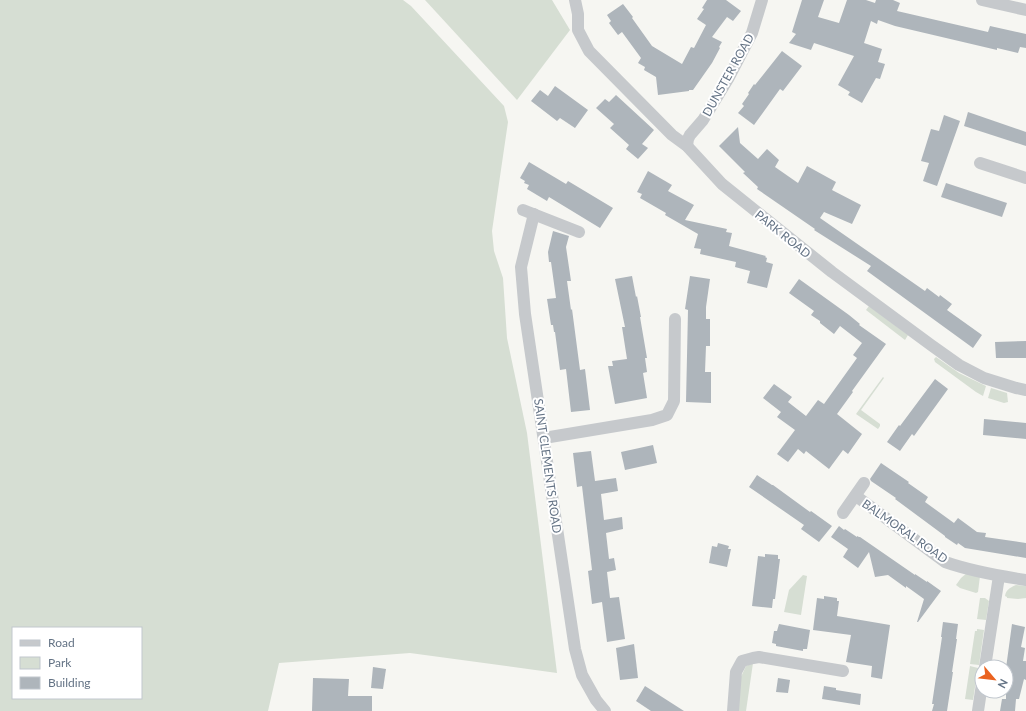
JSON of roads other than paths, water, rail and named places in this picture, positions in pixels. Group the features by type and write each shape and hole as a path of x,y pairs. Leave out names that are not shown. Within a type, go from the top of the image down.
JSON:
{"street":[{"name":"PARK ROAD","path":"574,0 578,14 578,30 589,51 672,135 687,146 722,184 832,272 959,365 984,378 1026,390"},
{"name":"DUNSTER ROAD","path":"687,146 690,135 703,120 724,86 752,33 762,0"},
{"path":"982,0 1026,10"},
{"path":"980,163 1026,178"},
{"name":"SAINT CLEMENTS ROAD","path":"579,232 529,212 521,268 525,314 575,649 582,675 596,700 605,711"},
{"path":"544,438 652,420 667,415 674,401 675,319"},
{"name":"BALMORAL ROAD","path":"843,513 864,483"},
{"name":"BALMORAL ROAD","path":"856,496 945,562 999,576 1026,580"},
{"path":"986,659 999,576"},
{"path":"733,711 736,672 742,661 760,657 843,671"},
{"path":"978,711 980,699"}]}
